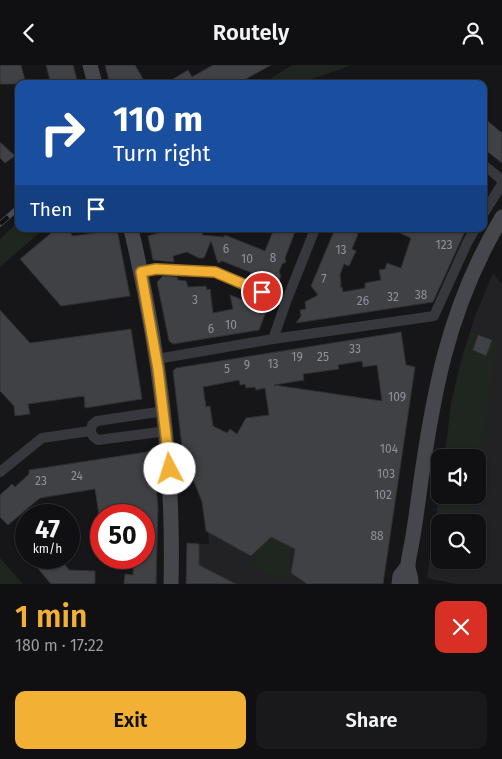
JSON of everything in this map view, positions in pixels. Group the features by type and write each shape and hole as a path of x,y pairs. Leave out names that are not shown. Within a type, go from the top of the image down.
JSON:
{"main road":[{"path":"90,65 94,80"},
{"path":"412,584 408,567 432,407 440,368 451,326 462,297 487,241 502,217"},
{"path":"132,232 157,359 164,411 171,487 171,584"},
{"path":"399,584 400,576 408,567"}],"street":[{"path":"487,168 502,180"},
{"path":"487,208 502,185"},
{"path":"273,339 315,232"},
{"path":"157,359 273,339 434,316 473,232"},
{"path":"141,272 156,269 215,272 286,302"},
{"path":"164,411 97,421 92,425 90,431 93,437 98,440 166,431"},
{"path":"0,473 42,438 90,431"}],"shaded area":[{"path":"292,65 352,65 309,80 268,80"},
{"path":"15,225 15,232 41,232 0,267 0,239"},
{"path":"493,273 502,284 502,584 455,584 427,578 431,550 431,569 486,569 486,514 436,514 438,504 486,504 486,449 445,449 455,385 475,316"},
{"path":"471,331 498,341 481,449 446,449 451,402"},
{"path":"440,504 472,504 470,514 439,514"},
{"path":"208,532 251,556 271,537 363,584 205,584 186,574 187,543 209,544"},
{"path":"271,537 293,548 289,571 284,582 250,564 256,559 260,547"},
{"path":"0,558 23,584 0,584"}],"building":[{"path":"0,65 21,65 25,80 15,80 15,84 0,84"},
{"path":"46,65 73,65 77,80 50,80"},
{"path":"105,65 135,65 144,80 109,80"},
{"path":"213,65 271,65 244,80 172,80 188,70 192,77"},
{"path":"487,120 502,133 502,163 487,151"},
{"path":"0,142 15,156 5,163 0,158"},
{"path":"52,232 70,232 73,236 118,232 130,296 61,306 20,259"},
{"path":"161,232 203,232 202,235 224,237 225,235 265,251 273,232 295,232 285,258 286,262 282,264 279,272 281,276 277,285 270,280 222,261 218,263 211,241 204,258 199,258 187,252 173,256 174,262 153,260 148,236"},
{"path":"334,232 356,232 358,234 352,249 356,251 349,266 344,264 340,275 340,287 342,287 343,292 365,288 365,283 381,280 379,270 385,269 387,263 401,268 411,238 398,232 465,232 433,302 296,323 301,316 300,310 306,309 305,302 318,295 311,286"},
{"path":"163,276 177,277 178,280 186,281 188,287 206,286 207,290 210,289 213,313 233,309 230,295 267,309 259,330 173,344 169,341 157,282"},
{"path":"0,310 30,343 131,329 142,399 85,408 84,396 28,404 30,414 15,416 14,406 0,391"},
{"path":"401,332 406,365 415,367 383,584 307,584 291,573 295,549 271,537 251,556 206,531 202,502 193,479 190,454 183,455 173,371 176,368","holes":["362,361 363,367 377,365 382,401 274,385 304,380 303,374 339,369 338,365","239,380 240,385 245,384 246,388 255,387 256,390 265,388 269,415 246,418 237,434 230,429 227,433 213,426 210,406 206,407 203,387"]},
{"path":"478,335 492,340 486,356 473,350"},
{"path":"153,451 158,508 156,584 124,584 125,574 133,575 133,569 155,569 155,504 97,504 95,489 40,498 33,504 15,504 15,519 8,525 0,517 0,495 12,484 15,487 29,474 29,470"},
{"path":"187,543 199,544 199,565 236,584 186,584"},
{"path":"38,569 95,571 95,583 93,584 51,584"}],"railway":[{"path":"0,224 15,211"}],"route":[{"path":"170,469 158,369 141,272 156,269 215,272 262,292"}]}
